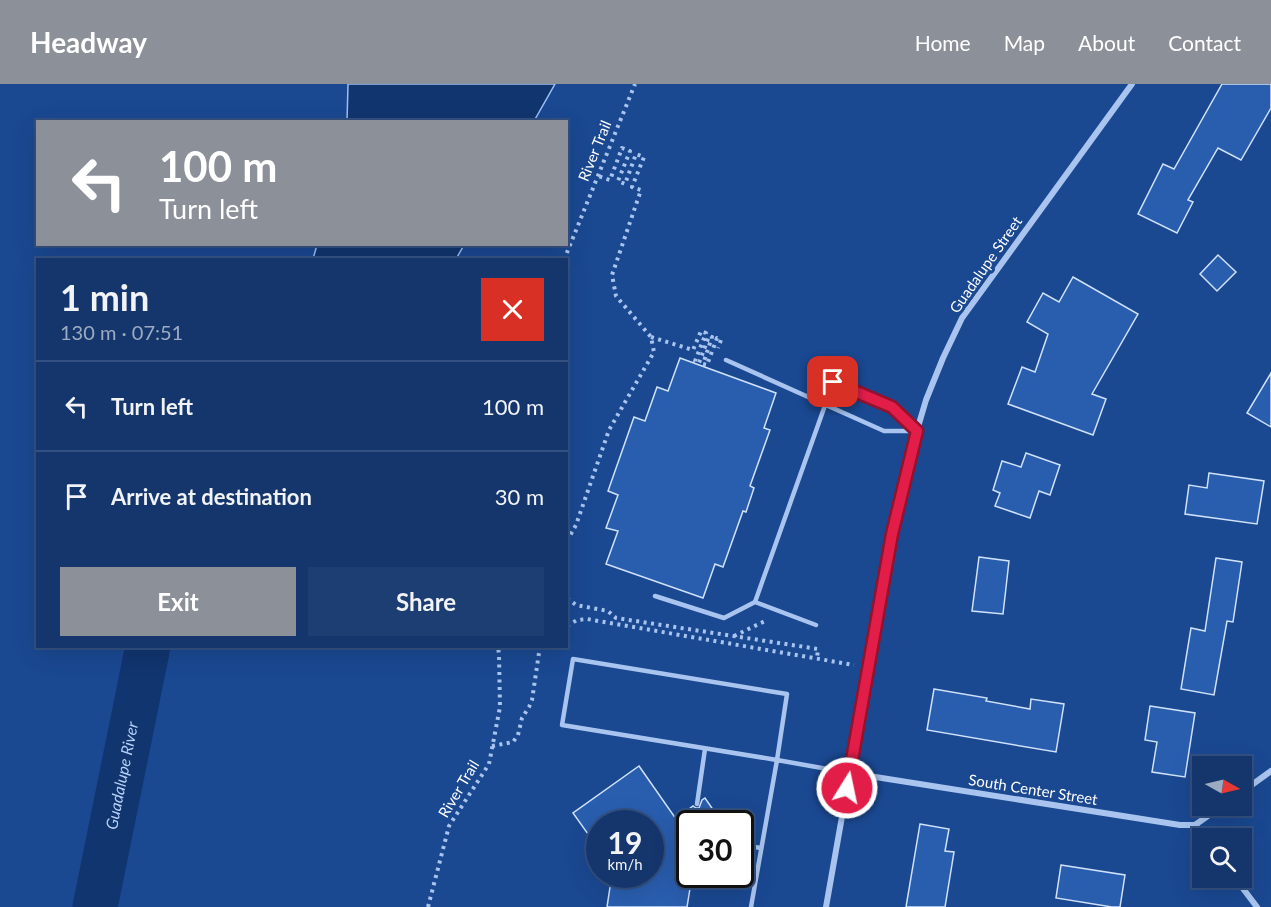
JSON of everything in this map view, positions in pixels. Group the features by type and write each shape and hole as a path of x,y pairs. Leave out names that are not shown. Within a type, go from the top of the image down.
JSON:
{"street":[{"name":"Guadalupe Street","path":"826,907 892,534 926,400 962,318 1132,84"},
{"path":"1252,785 1271,771"},
{"name":"South Center Street","path":"850,773 1180,825 1195,825"},
{"path":"1198,828 1195,825 1208,816"},
{"path":"1243,888 1257,907"}],"lane":[{"path":"726,360 884,430 917,431"},
{"path":"655,596 724,618 755,602 833,382 892,407 917,431"},
{"path":"755,602 816,626"},
{"path":"751,907 777,760 787,694 573,658 562,725 777,760 850,773"},
{"path":"697,804 705,748"},
{"path":"754,847 761,848"}],"path":[{"name":"River Trail","path":"565,258 635,84"},
{"path":"568,539 576,525 609,430 654,352 651,337 616,296 612,275 641,190 632,187 644,157 636,153 624,184 618,181 630,151 622,148 610,180 598,176"},
{"path":"651,337 693,350 701,331 706,333 695,361 699,363 709,336 712,338 702,364 707,365 717,338 721,340 714,362"},
{"path":"568,598 576,605 608,611 616,618 818,649 817,658"},
{"path":"734,636 782,613"},
{"path":"568,625 577,620 592,619 868,668"},
{"name":"River Trail","path":"428,907 449,826 489,764 500,707 498,648"},
{"path":"492,746 513,742 518,735 522,718 530,706 540,648"}],"water":[{"path":"348,84 555,84 535,120 347,120"},
{"path":"316,246 463,246 457,258 313,258"}],"building":[{"path":"1222,84 1271,84 1271,108 1241,160 1218,148 1188,200 1193,202 1177,233 1138,214 1163,164 1174,169"},
{"path":"1218,255 1236,272 1217,291 1200,274"},
{"path":"1073,277 1138,314 1092,394 1106,399 1093,435 1008,404 1022,367 1035,372 1048,334 1027,322 1043,293 1059,302"},
{"path":"680,358 776,393 764,428 770,430 750,486 754,488 746,512 743,511 723,567 715,564 703,598 606,564 618,531 606,528 618,495 608,491 634,417 645,421 657,387 668,391"},
{"path":"1271,373 1271,427 1247,413"},
{"path":"1026,453 1060,465 1050,495 1039,491 1030,518 995,506 1000,493 993,490 1002,461 1021,467"},
{"path":"1209,473 1264,481 1257,524 1185,514 1189,485 1207,488"},
{"path":"979,557 1009,561 1003,614 972,611"},
{"path":"1216,558 1242,562 1233,622 1227,621 1214,695 1181,689 1191,628 1205,631"},
{"path":"934,689 987,698 986,701 1030,709 1031,699 1064,704 1056,752 927,730"},
{"path":"1150,706 1195,713 1185,777 1152,772 1157,742 1145,740"},
{"path":"639,766 676,819 676,888 690,888 687,907 607,907 610,888 664,888 664,810 586,810 586,831 573,813"},
{"path":"705,798 713,810 688,810 693,806 699,808"},
{"path":"920,824 949,829 945,851 954,852 945,907 906,907"},
{"path":"1061,865 1125,875 1120,907 1056,898"}],"waterway":[{"name":"Guadalupe River","path":"95,907 148,648"}],"route":[{"path":"833,382 892,407 917,431 892,534 847,788"}]}
